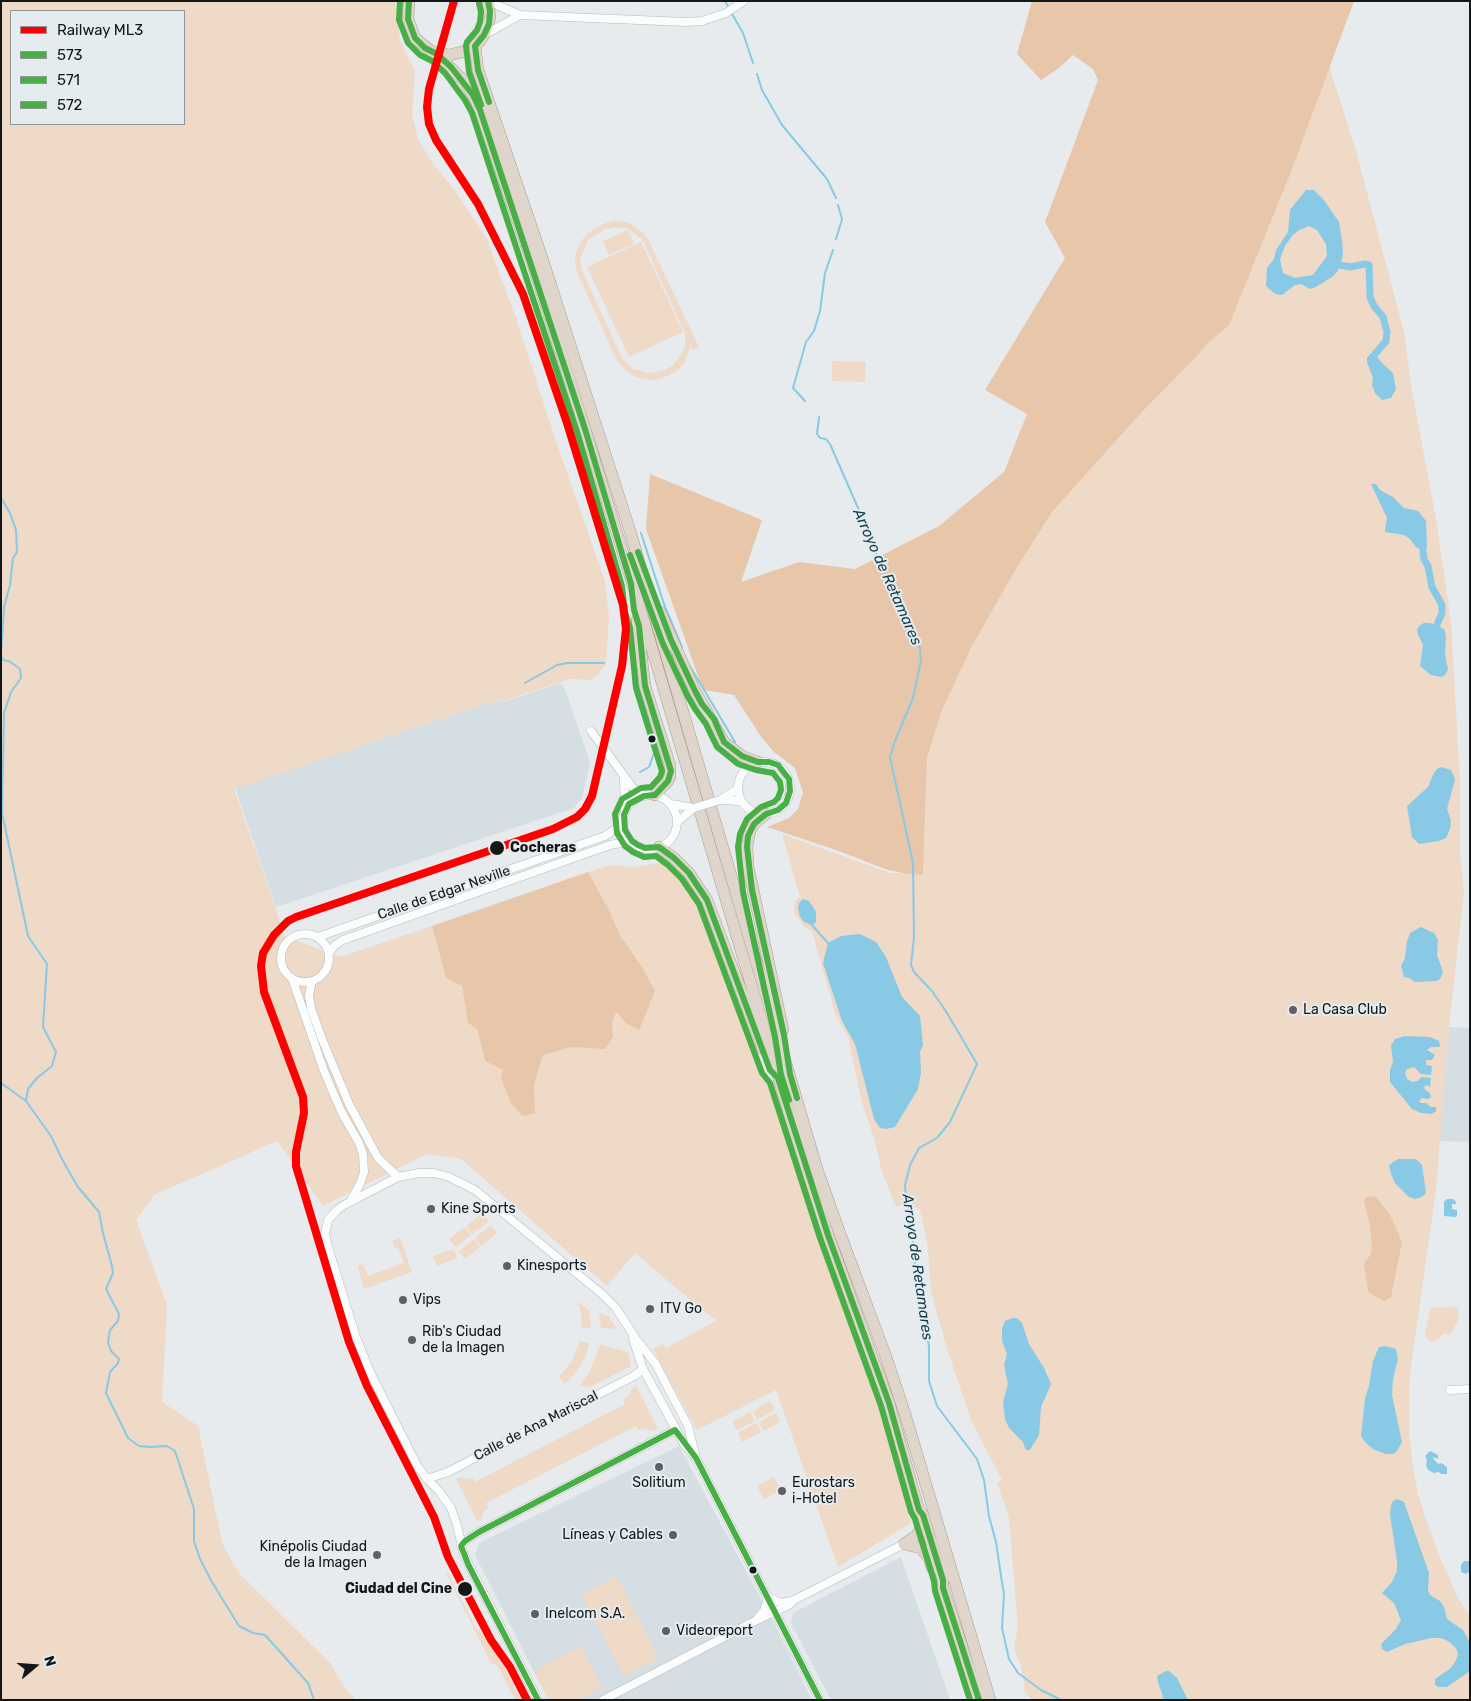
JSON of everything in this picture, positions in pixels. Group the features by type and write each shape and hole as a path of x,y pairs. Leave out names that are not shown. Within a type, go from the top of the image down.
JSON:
{"highway":[{"path":"409,1 408,19 412,32 425,48 437,54 465,82 474,95 480,110 586,429 778,1078 825,1226 889,1403 919,1510 926,1524 943,1580 943,1588 980,1700"},
{"path":"437,54 457,54 475,46 484,35 490,17 490,1"},
{"path":"475,46 478,70 543,261 630,531 824,1187 905,1414 990,1700"},
{"path":"630,531 671,640 702,704 728,746 742,756 758,762"},
{"path":"631,584 645,686 670,766 668,781 649,795"},
{"path":"766,814 754,824 750,831 748,861 751,884 782,1026 790,1074"},
{"path":"658,847 674,858 689,873 706,900 770,1070 778,1078"},
{"path":"904,1544 916,1536 921,1529 918,1517 919,1510"},
{"path":"904,1544 921,1548 929,1558 937,1582 943,1588"}],"street":[{"path":"490,1 520,15 686,22 702,22 726,13 744,1"},
{"path":"484,35 520,15"},
{"path":"591,731 633,788 649,795 661,797 671,804 694,808"},
{"path":"758,762 769,762 778,765 786,774 790,785 790,792 786,803 778,810 766,814 752,811 741,801 738,789 743,772 752,764 758,762"},
{"path":"624,777 624,823 625,830 632,841 645,848 658,847 672,838 677,822 671,804"},
{"path":"677,822 694,808 720,800 738,789"},
{"path":"625,810 632,802 649,795"},
{"path":"720,800 741,801"},
{"name":"Calle de Edgar Neville","path":"318,937 605,836 624,823"},
{"name":"Calle de Edgar Neville","path":"329,953 334,946 343,940 610,845 632,841"},
{"path":"292,978 305,982 312,981 324,973 328,967 329,953 327,946 318,937 304,934 296,935 285,944 281,959 282,966 292,978 324,1071 341,1112 364,1155 364,1172 360,1184 350,1201"},
{"path":"312,981 309,995 312,1008 322,1039 346,1097 378,1158 398,1177"},
{"path":"538,1700 468,1564 461,1546 458,1525 451,1508 418,1467 370,1372 356,1337 328,1247 325,1234 328,1220 337,1210 350,1201 398,1177 419,1173 434,1173 449,1177 475,1190 602,1294 622,1316 655,1363 684,1418 691,1434 696,1458"},
{"path":"630,1330 643,1369 675,1430 696,1458 820,1700"},
{"name":"Calle de Ana Mariscal","path":"427,1479 448,1472 628,1379 643,1369"},
{"path":"1450,1390 1470,1389"},
{"path":"461,1546 479,1532 675,1430"},
{"path":"603,1700 904,1544"},
{"path":"768,1597 781,1603 794,1600"},
{"path":"755,1621 764,1611 768,1597"}],"shaded area":[{"path":"1,1 395,1 400,40 415,71 412,115 418,139 433,164 453,188 486,237 514,313 605,581 609,617 606,664 591,680 570,679 503,701 497,700 234,789 284,936 340,957 432,926 446,978 462,986 468,1023 477,1029 485,1061 503,1070 535,1113 534,1085 543,1055 572,1047 605,1048 613,1037 612,1023 616,1012 626,1023 655,991 642,967 620,935 609,910 588,872 611,865 635,867 660,863 672,864 694,889 785,1126 828,1258 875,1390 911,1523 838,1567 776,1390 697,1430 653,1349 663,1344 666,1348 718,1320 707,1314 635,1253 607,1286 461,1159 427,1154 323,1206 277,1141 154,1195 136,1220 167,1305 162,1402 198,1426 222,1543 238,1572 331,1664 344,1687 356,1700 1,1700"},
{"path":"1032,1 1354,1 1291,172 1229,325 1208,343 1141,413 1052,512 1013,574 972,646 942,710 927,758 923,875 907,874 885,869 767,827 789,818 798,809 803,792 795,768 774,752 762,738 734,695 703,690 646,529 650,474 762,520 741,582 799,562 855,569 939,526 1004,472 1027,414 985,390 1065,258 1045,222 1098,80 1093,69 1073,55 1059,68 1041,80 1017,54"},
{"path":"1329,66 1356,151 1404,332 1412,391 1436,519 1451,622 1460,781 1460,853 1464,891 1449,1027 1436,1190 1410,1373 1409,1429 1418,1494 1424,1514 1458,1598 1470,1617 1470,1700 1032,1700 1025,1692 1021,1665 1016,1655 1014,1644 1018,1629 1009,1517 997,1483 1002,1480 971,1420 948,1352 931,1292 928,1247 920,1209 902,1205 896,1207 882,1172 874,1138 861,1099 848,1037 836,1016 812,932 804,926 794,912 795,901 800,897 782,834 890,873 923,875 927,758 942,710 966,656 1013,574 1052,512 1141,413 1208,343 1229,325 1291,172"},
{"path":"616,221 627,222 640,230 648,239 699,347 693,350 691,346 684,363 678,370 663,378 654,380 636,377 617,361 576,270 575,259 577,249 582,240 588,233 606,223","holes":["616,227 628,229 642,239 685,333 685,346 681,355 672,366 665,370 650,373 633,369 622,358 582,271 580,260 588,240 605,229"]},
{"path":"628,230 634,244 609,255 603,241"},
{"path":"641,242 683,332 629,357 587,267"},
{"path":"832,361 866,362 865,382 832,381"},
{"path":"560,683 564,687 590,762 582,798 574,808 276,907 235,788 497,700 503,702"},
{"path":"588,872 609,910 620,935 642,967 655,991 639,1030 626,1023 616,1012 612,1023 613,1037 605,1049 572,1047 543,1055 534,1085 535,1113 523,1116 511,1103 501,1078 503,1070 485,1061 477,1029 468,1023 462,986 446,978 432,926"},
{"path":"1449,1027 1470,1028 1470,1142 1439,1141"},
{"path":"1375,1196 1390,1215 1402,1242 1391,1297 1384,1301 1368,1292 1364,1264 1371,1254 1372,1246 1370,1225 1364,1201 1366,1197"},
{"path":"483,1213 489,1221 472,1234 466,1226"},
{"path":"491,1225 497,1233 481,1246 475,1238"},
{"path":"465,1227 471,1235 456,1247 449,1239"},
{"path":"400,1238 412,1272 364,1289 358,1266 363,1264 368,1276 404,1263 398,1247 395,1248 392,1241"},
{"path":"474,1239 480,1247 465,1259 459,1251"},
{"path":"454,1249 457,1258 437,1266 433,1256"},
{"path":"577,1301 589,1310 591,1328 582,1328 581,1313"},
{"path":"1451,1306 1459,1309 1458,1320 1450,1335 1443,1334 1434,1342 1428,1340 1425,1334 1430,1310 1435,1307"},
{"path":"599,1312 609,1317 617,1329 601,1328"},
{"path":"580,1341 589,1343 586,1356 565,1384 559,1377 572,1361"},
{"path":"600,1345 628,1352 631,1366 590,1387 579,1386 590,1372"},
{"path":"636,1386 658,1428 653,1431 643,1429 639,1431 636,1426 486,1503 488,1508 484,1511 481,1519 477,1521 456,1479 472,1477 475,1482 625,1404 623,1400 630,1394 631,1389"},
{"path":"770,1401 775,1410 757,1420 753,1411"},
{"path":"750,1412 755,1421 737,1430 732,1422"},
{"path":"776,1413 781,1422 763,1431 759,1422"},
{"path":"756,1423 761,1432 742,1442 738,1433"},
{"path":"679,1446 775,1625 812,1700 549,1700 534,1672 475,1555 479,1543"},
{"path":"774,1477 781,1490 764,1499 757,1486"},
{"path":"901,1557 950,1700 831,1700 791,1623 793,1613"},
{"path":"446,1573 448,1573 477,1630 479,1629 503,1665 521,1700 515,1700 498,1666 491,1663"},
{"path":"616,1576 659,1658 624,1676 582,1595"},
{"path":"581,1646 602,1687 579,1700 549,1700 534,1672"}],"water":[{"path":"1306,190 1314,190 1324,200 1339,222 1343,255 1338,271 1332,277 1310,289 1301,284 1295,285 1282,295 1275,294 1266,286 1267,268 1274,259 1276,250 1288,232 1290,210","holes":["1309,226 1317,230 1326,244 1327,256 1313,275 1295,278 1283,273 1280,259 1285,246 1292,236 1299,230"]},
{"path":"1371,353 1376,355 1393,373 1396,389 1391,398 1382,400 1375,393 1372,385 1373,378 1367,362 1367,358"},
{"path":"1371,484 1376,484 1380,490 1393,497 1404,508 1418,511 1426,521 1427,547 1425,552 1416,547 1404,535 1385,532 1387,518"},
{"path":"1424,623 1430,623 1444,629 1448,670 1441,677 1431,675 1420,666 1423,645 1417,629"},
{"path":"1441,767 1451,770 1455,779 1447,809 1451,821 1450,829 1446,838 1419,844 1412,837 1407,806 1428,787 1434,773"},
{"path":"803,899 809,901 816,912 816,922 812,925 804,922 800,917 799,903"},
{"path":"1421,927 1434,933 1438,940 1437,955 1443,972 1440,979 1436,981 1415,982 1410,978 1404,977 1401,966 1405,958 1407,941 1410,933"},
{"path":"860,934 876,942 886,957 902,997 920,1016 923,1045 920,1052 921,1073 918,1089 895,1127 886,1129 880,1128 874,1119 855,1044 842,1021 823,963 828,943 841,936"},
{"path":"1405,1036 1430,1037 1439,1041 1440,1047 1431,1047 1427,1050 1435,1055 1432,1060 1426,1060 1426,1065 1432,1066 1431,1075 1421,1074 1414,1067 1407,1069 1405,1072 1407,1079 1412,1082 1418,1081 1421,1077 1431,1078 1430,1087 1427,1085 1424,1087 1431,1097 1428,1099 1422,1098 1419,1101 1431,1107 1436,1107 1436,1111 1432,1114 1421,1113 1412,1109 1390,1082 1390,1070 1393,1062 1391,1046 1395,1039"},
{"path":"1398,1159 1416,1159 1422,1165 1426,1193 1422,1197 1415,1199 1409,1197 1395,1183 1389,1165"},
{"path":"1447,1199 1453,1199 1456,1202 1456,1204 1452,1204 1452,1209 1457,1210 1457,1216 1444,1216 1444,1202"},
{"path":"1017,1318 1022,1323 1029,1344 1044,1368 1051,1384 1041,1407 1039,1435 1030,1450 1026,1450 1023,1442 1009,1428 1005,1419 1003,1402 1008,1384 1004,1365 1007,1354 1002,1341 1002,1329 1005,1321"},
{"path":"1385,1346 1396,1349 1398,1359 1393,1379 1392,1395 1402,1442 1393,1454 1386,1454 1373,1449 1361,1436 1365,1398 1373,1361 1379,1347"},
{"path":"1430,1451 1438,1455 1438,1459 1433,1458 1438,1464 1441,1463 1447,1467 1447,1474 1434,1473 1428,1470 1425,1456"},
{"path":"1397,1499 1404,1502 1429,1573 1428,1590 1430,1595 1440,1601 1444,1607 1447,1619 1463,1630 1470,1643 1470,1671 1447,1687 1435,1685 1435,1679 1451,1668 1456,1660 1458,1654 1456,1648 1448,1641 1441,1638 1431,1638 1405,1644 1387,1652 1382,1649 1381,1644 1396,1629 1401,1620 1394,1603 1382,1593 1392,1582 1397,1571 1390,1515 1391,1505"},
{"path":"1464,1561 1470,1561 1470,1571 1466,1574 1461,1572 1461,1565"},
{"path":"1169,1671 1177,1678 1188,1700 1164,1700 1157,1676"}],"waterway":[{"name":"Arroyo de Retamares","path":"725,1 729,8"},
{"name":"Arroyo de Retamares","path":"731,12 743,33 753,63"},
{"name":"Arroyo de Retamares","path":"757,74 762,90 782,125 827,179 836,198"},
{"name":"Arroyo de Retamares","path":"836,239 842,219 838,205"},
{"name":"Arroyo de Retamares","path":"805,401 793,388 806,342 814,331 820,311 825,273 833,250"},
{"path":"1340,265 1350,267 1369,265 1370,297 1374,306 1383,317 1387,332 1386,341 1375,354"},
{"name":"Arroyo de Retamares","path":"819,417 817,434 820,438 826,439 830,444 862,517 890,589 920,648 921,660 913,698 890,757 913,863 914,938 911,965 914,972 932,991 947,1013 977,1064 950,1122 937,1138 919,1148 910,1165 905,1185 912,1222 914,1259 929,1347 929,1381 937,1406 977,1459 984,1480 1004,1594 1002,1628 1009,1659 1018,1673 1041,1690 1061,1700"},
{"path":"1,498 10,513 16,530 17,552 13,558 10,585 4,607 1,655 3,660 9,661 20,669 21,678 11,692 4,713 2,813 28,936 47,964 43,1027 56,1052 52,1066 37,1078 28,1089 26,1101"},
{"path":"641,533 665,607 682,647"},
{"path":"1423,551 1432,587 1442,605 1442,613 1437,625"},
{"path":"525,683 557,665 567,663 604,663"},
{"path":"688,663 735,742"},
{"path":"633,682 639,687 648,719 654,753 649,767 640,772"},
{"path":"812,925 828,943"},
{"path":"1,1083 26,1101 51,1136 78,1187 99,1212 113,1273 106,1289 119,1314 118,1321 110,1330 108,1342 111,1351 119,1359 110,1372 106,1393 128,1438 139,1446 167,1446 175,1451 194,1509 194,1541 200,1559 212,1582 239,1626 253,1633 265,1635 308,1683 314,1700"}],"tram line":[{"path":"597,775 599,750"},
{"path":"374,886 400,880"}],"rail line":[{"name":"ML3","path":"454,1 429,89 427,107 429,124 436,140 478,204 523,294 567,423 623,605 626,629 622,666 592,796 585,809 577,817 553,829 296,917 288,921 274,935 263,953 261,966 264,992 303,1097 304,1113 296,1152 296,1166 349,1342 367,1386 434,1517 448,1557 491,1640 510,1667 527,1700"}],"transit line":[{"name":"571","path":"400,1 399,20 408,43 420,55 432,61 445,73 472,113 577,432 622,586 625,612 630,628 636,688 662,771 660,777 651,787 641,788 622,799 615,814 617,833 625,846 633,852 644,857 656,856 668,865 682,879 699,904 762,1073 770,1083 820,1238 881,1406 911,1512 915,1519 934,1581 935,1591 970,1700"},
{"name":"573","path":"409,1 408,19 415,38 425,48 437,54 451,67 473,95 480,110 585,429 631,584 634,610 639,626 645,686 671,771 668,781 655,795 644,796 629,804 624,815 625,830 632,841 638,845 645,848 659,847 674,858 689,873 707,900 770,1070 778,1078 828,1235 889,1403 919,1510 923,1515 943,1580 943,1588 979,1700"},
{"name":"573","path":"488,1 490,11 489,24 484,35 475,46 478,70 489,102"},
{"name":"571","path":"479,3 481,12 480,22 466,46 469,72 481,105"},
{"name":"573","path":"638,552 671,640 695,691 702,704 714,719 724,742 742,756 758,762 769,762 778,765 789,779 790,791 786,803 778,810 766,814 754,824 748,836 747,847 752,890 784,1035 790,1074 797,1098"},
{"name":"571","path":"630,555 663,644 687,695 706,724 717,747 738,764 773,773 780,782 781,790 778,798 774,802 761,807 747,819 740,834 738,847 743,892 775,1037 781,1075 789,1100"},
{"name":"572","path":"538,1700 468,1564 461,1546 479,1532 675,1430 696,1458 820,1700"}],"place":[{"name":"Cocheras","path":"497,848"},
{"name":"La Casa Club","path":"1293,1010"},
{"name":"Kine Sports","path":"431,1209"},
{"name":"Kinesports","path":"507,1266"},
{"name":"Vips","path":"403,1300"},
{"name":"ITV Go","path":"650,1309"},
{"name":"Rib's Ciudad de la Imagen","path":"412,1340"},
{"name":"Solitium","path":"659,1467"},
{"name":"Eurostars i-Hotel","path":"782,1491"},
{"name":"Líneas y Cables","path":"673,1535"},
{"name":"Kinépolis Ciudad de la Imagen","path":"377,1555"},
{"name":"Ciudad del Cine","path":"465,1589"},
{"name":"Inelcom S.A.","path":"535,1614"},
{"name":"Videoreport","path":"666,1631"}]}
